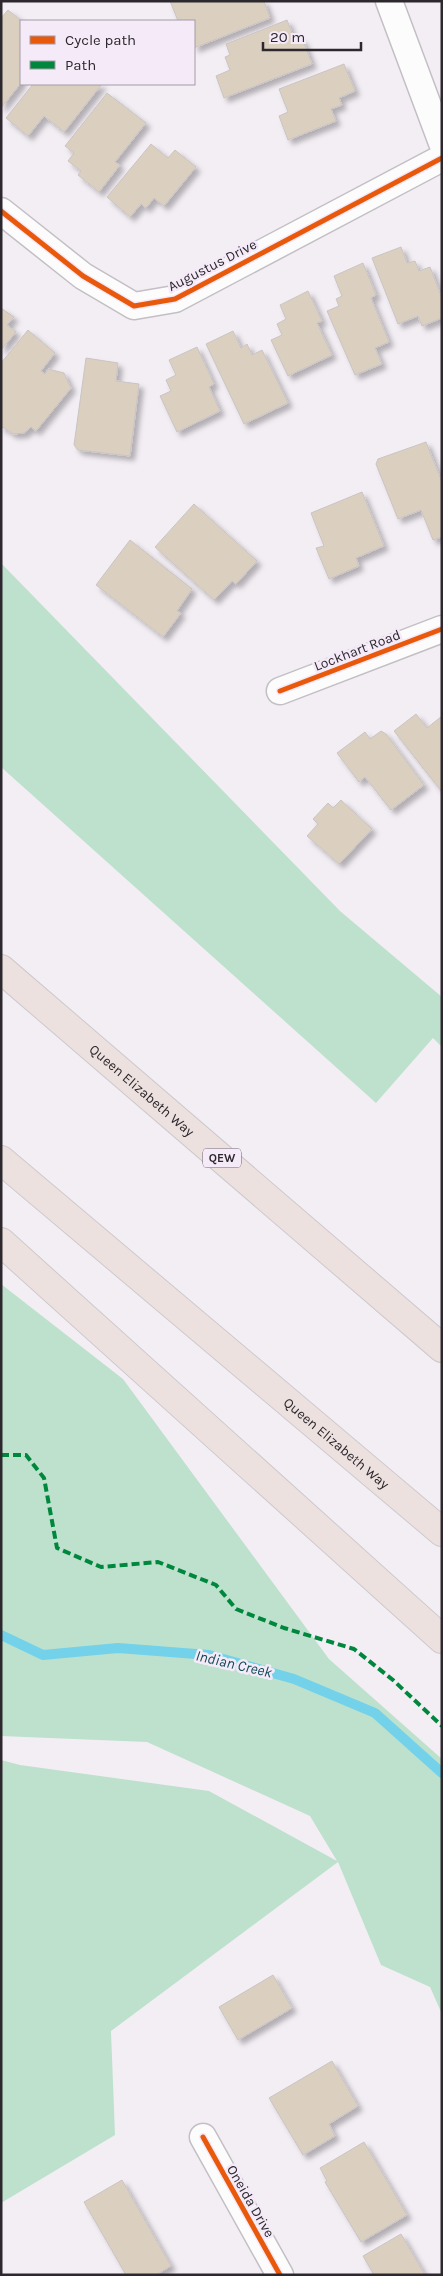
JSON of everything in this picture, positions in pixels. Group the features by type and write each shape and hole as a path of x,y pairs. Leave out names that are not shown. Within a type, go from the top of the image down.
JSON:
{"highway":[{"name":"Queen Elizabeth Way","path":"1,969 442,1348"},
{"name":"Queen Elizabeth Way","path":"1,1160 442,1532"},
{"path":"1,1242 442,1639"}],"street":[{"path":"389,1 442,143"},
{"name":"Augustus Drive","path":"1,212 83,276 134,306 175,299 442,158"},
{"name":"Lockhart Road","path":"280,691 442,629"},
{"name":"Oneida Drive","path":"203,2138 280,2275"}],"green space":[{"path":"1,563 340,911 442,997 442,1047 433,1038 376,1103 1,767"},
{"path":"1,1284 123,1379 329,1659 442,1759 442,2014 430,1987 381,1965 338,1862 111,2031 115,2135 1,2203 1,1760 20,1765 209,1791 337,1861 310,1816 147,1742 1,1736"}],"building":[{"path":"170,1 264,1 270,18 195,48 195,20 178,20"},
{"path":"8,10 21,20 20,84 1,108 1,18"},
{"path":"287,20 295,41 302,38 312,64 224,98 216,76 230,70 225,57 230,55 226,44"},
{"path":"344,64 355,91 339,98 342,105 331,109 336,121 288,140 279,116 288,112 279,89"},
{"path":"32,85 101,85 64,132 44,116 28,136 6,118"},
{"path":"107,93 146,123 115,162 120,165 99,192 78,175 81,171 68,161 74,153 65,146"},
{"path":"151,144 168,158 175,150 196,167 164,206 154,198 146,208 141,204 130,217 107,197"},
{"path":"401,247 407,263 415,261 419,271 430,267 442,298 442,318 422,326 418,316 398,324 372,258"},
{"path":"363,263 376,295 371,298 389,342 375,348 382,364 355,375 327,311 339,306 336,299 342,296 334,276"},
{"path":"308,291 322,321 317,323 332,355 288,376 271,340 282,335 277,324 286,319 280,305"},
{"path":"1,308 14,317 7,325 16,332 1,350"},
{"path":"28,330 55,353 41,371 45,374 48,369 64,373 71,388 36,431 31,427 24,433 13,434 3,427 1,429 1,363"},
{"path":"233,331 241,348 247,344 252,355 262,350 288,403 244,424 206,344"},
{"path":"197,347 214,384 209,387 220,411 177,432 160,396 171,391 166,380 176,375 169,360"},
{"path":"86,358 118,363 116,381 139,384 130,456 78,450 74,445"},
{"path":"426,442 442,482 442,537 433,540 421,510 398,519 376,464 378,459"},
{"path":"362,492 384,546 356,558 359,566 329,579 316,548 324,546 311,513"},
{"path":"194,504 257,561 236,584 232,581 214,600 155,547"},
{"path":"130,540 192,589 177,611 181,613 163,637 96,585"},
{"path":"416,714 427,728 442,716 442,792 394,731"},
{"path":"381,731 386,734 424,785 391,810 365,777 359,782 337,753 365,732 370,739"},
{"path":"341,800 372,829 339,864 307,836 318,824 313,819 328,803 333,808"},
{"path":"273,1975 292,2008 238,2040 219,2007"},
{"path":"332,2061 358,2106 329,2124 335,2136 303,2155 269,2098"},
{"path":"364,2142 407,2215 361,2242 325,2182 327,2181 320,2168"},
{"path":"122,2180 171,2266 156,2275 126,2275 84,2202"},
{"path":"401,2234 425,2275 374,2275 363,2256"}],"waterway":[{"name":"Indian Creek","path":"1,1635 43,1655 118,1648 209,1655 294,1679 375,1713 442,1773"}],"marked path":[{"path":"1,1455 26,1455 44,1478 57,1548 101,1567 158,1562 216,1585 236,1609 284,1628 354,1649 393,1680 442,1726"}],"cycle path":[{"path":"1,211 83,276 134,306 175,299 442,158"},
{"path":"280,691 442,629"},
{"path":"203,2137 280,2275"}]}
